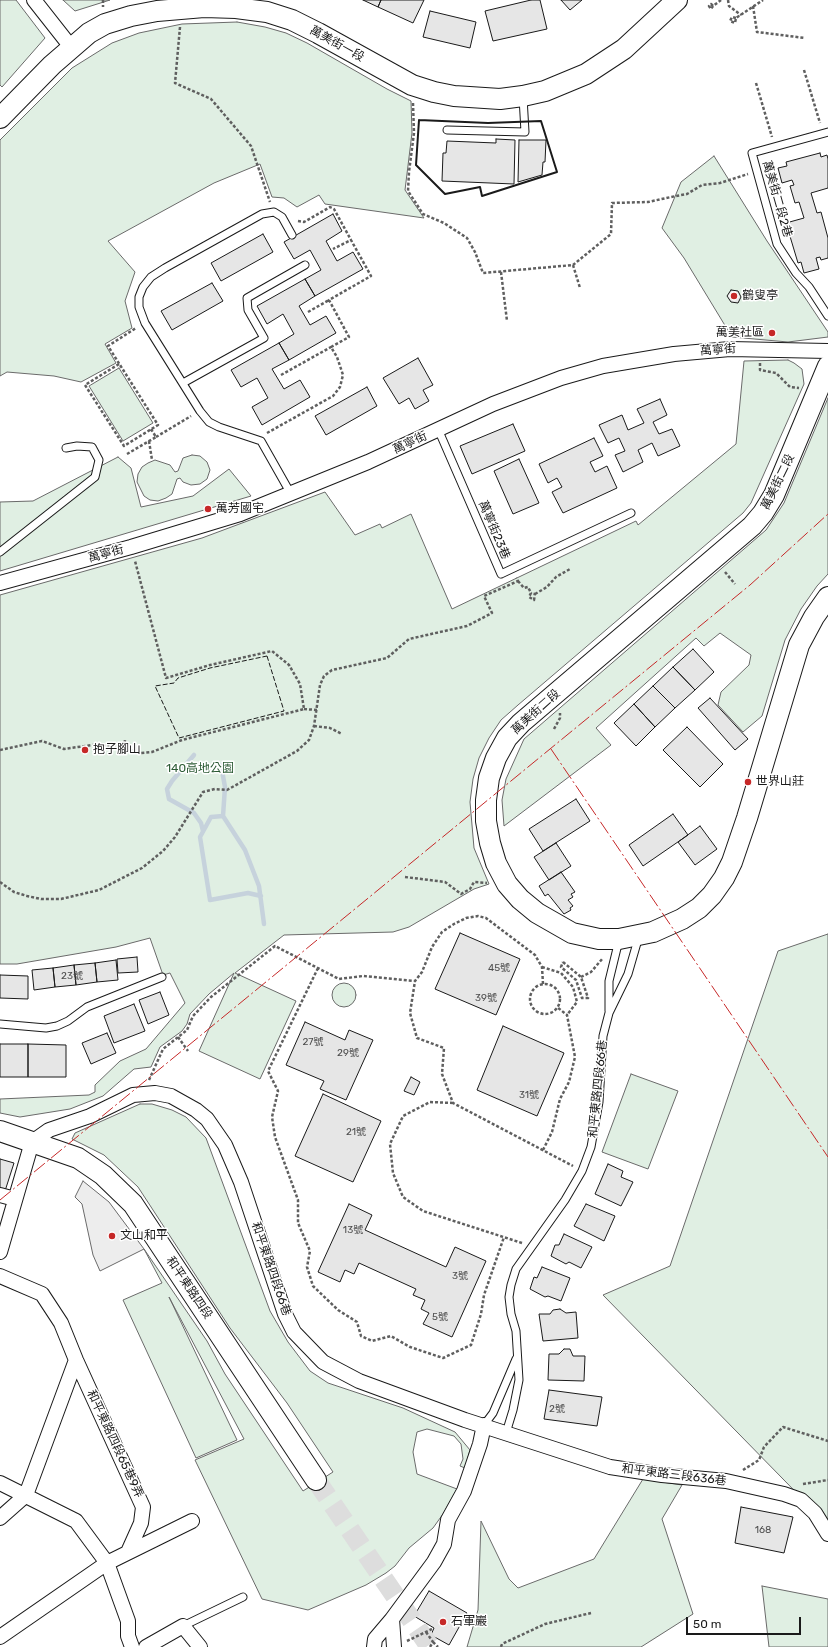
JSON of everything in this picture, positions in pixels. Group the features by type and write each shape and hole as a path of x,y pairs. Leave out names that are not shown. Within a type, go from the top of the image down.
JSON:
{"street":[{"path":"34,0 71,47"},
{"name":"萬美街一段","path":"0,118 71,47 89,33 105,24 138,14 182,8 236,8 266,12 292,20 412,85 434,92 476,99 523,96 563,84 586,74 624,49 677,0"},
{"name":"萬寧街","path":"0,583 131,547 240,514 368,462 526,390 603,366 674,354 730,349 828,350"},
{"name":"萬美街二段","path":"828,366 774,495 763,513 752,526 522,723 507,738 496,758 489,778 486,800 486,821 496,864 507,884 520,899 537,913 572,933 590,938 619,939 640,936 664,928 699,908 712,895 724,878 747,818 799,645 814,616 828,597"},
{"name":"和平東路四段66巷","path":"32,1142 49,1130 90,1116 122,1100 143,1093 155,1093 171,1096 190,1106 207,1119 225,1145 241,1182 285,1314 294,1332 307,1348 322,1362 359,1381 484,1425"},
{"name":"和平東路四段","path":"0,1131 78,1158 103,1175 133,1204 316,1480"},
{"path":"0,1252 32,1142"},
{"path":"0,1195 15,1199"},
{"name":"和平東路四段65巷9弄","path":"0,1276 42,1294 61,1323 76,1360 143,1507 141,1524 128,1552"},
{"path":"0,1518 26,1495 76,1360"},
{"path":"374,1647 375,1638 392,1619 434,1562 444,1544 448,1520 464,1491 480,1444 484,1425"},
{"name":"和平東路三段636巷","path":"484,1425 610,1467 662,1475 726,1481 784,1494 801,1500 815,1513 828,1534"},
{"path":"0,1483 76,1521 108,1562 128,1621 128,1636 132,1647"},
{"path":"0,1636 108,1562 192,1521"},
{"path":"392,1619 398,1646"},
{"path":"146,1647 182,1626 200,1647"}],"lane":[{"path":"447,130 525,132 523,96"},
{"name":"萬美街二段2巷","path":"825,133 752,153 777,244 796,273 809,287 828,316"},
{"path":"291,494 264,445 256,439 219,427 209,422 200,411 145,322 139,307 139,297 143,287 152,277 165,268 262,214 274,212 282,217 292,235"},
{"path":"183,383 264,338 248,310 247,298 305,265"},
{"name":"萬寧街23巷","path":"438,430 500,574 632,513"},
{"path":"0,552 95,477 99,460 92,447 76,446 66,448"},
{"name":"和平東路四段66巷","path":"506,1433 513,1410 518,1380 516,1331 511,1314 509,1297 516,1269 565,1200 582,1171 591,1147 595,1129 603,1036 609,1013 628,974 640,936"},
{"name":"和平東路四段66巷","path":"609,1013 609,981 619,939"},
{"path":"0,1024 46,1028 57,1026 68,1021 87,1007 162,976"},
{"name":"和平東路四段66巷","path":"484,1425 493,1413 516,1358"},
{"path":"182,1626 243,1597"}],"path":[{"path":"713,6 721,0"},
{"path":"728,0 729,6 741,15"},
{"path":"736,18 763,0"},
{"path":"753,6 757,32 805,38"},
{"path":"182,8 175,83 210,100 250,146 274,212"},
{"path":"804,70 825,133"},
{"path":"756,83 774,147"},
{"path":"413,115 414,133 408,192 423,214 444,223 467,238 475,252 483,273 573,265 611,234 612,203 648,202 687,194 702,185 720,183 757,171"},
{"path":"282,217 291,212 296,220 304,222 330,207 334,209 371,276 308,312"},
{"path":"333,249 351,240"},
{"path":"573,265 580,288"},
{"path":"501,272 507,322"},
{"path":"281,375 349,337 329,300"},
{"path":"119,364 86,385 124,446 158,426 108,346 145,322"},
{"path":"256,439 337,393 340,387 342,374 337,357 332,347"},
{"path":"759,349 760,370 776,373 790,387 820,387"},
{"path":"127,454 200,411"},
{"path":"151,429 156,437"},
{"path":"149,441 152,460"},
{"path":"131,547 166,678 210,664 272,651 289,665 300,684 304,709"},
{"path":"512,569 518,581 524,588 528,586 531,593 529,596 532,600 536,598 535,594"},
{"path":"531,593 535,594 547,587 556,577 570,569"},
{"path":"0,882 14,892 41,899 80,896 99,890 142,868 163,851 175,837 203,792 215,789 227,790 262,769 281,761 297,751 309,740 314,726 320,685 324,676 332,670 387,658 409,639 467,626 476,622 492,614 484,596 518,581"},
{"path":"0,750 42,741 64,748 92,745 117,746 141,753 152,752 182,740 304,709 317,710"},
{"path":"314,726 330,728 342,734"},
{"path":"124,748 125,740"},
{"path":"405,877 445,882 461,894 470,889 474,882 507,884"},
{"path":"453,1103 442,1074 444,1048 418,1038 410,1013 415,981 422,972 432,947 442,932 466,918 478,916 495,923 520,945 535,955 542,967 543,984"},
{"path":"143,1093 163,1049 188,1030 193,1016 211,997 274,945 339,979 363,976 415,981"},
{"path":"563,962 581,977 588,998 582,998 576,980 561,967 563,962"},
{"path":"542,967 554,969 571,982 577,1002 567,1015"},
{"path":"318,968 268,1071 278,1091 272,1117 275,1137 298,1200 298,1223 310,1251 307,1267 313,1286 338,1310 357,1322 361,1336 372,1341 391,1336 410,1347 443,1358 470,1345 481,1314 484,1295 504,1237"},
{"path":"581,977 591,972"},
{"path":"571,982 576,980"},
{"path":"543,984 557,990 560,1001 553,1012 546,1014 540,1013 534,1009 531,1004 531,993 538,986 543,984"},
{"path":"543,1150 552,1132 560,1099 573,1068 574,1049 567,1015 557,1007"},
{"path":"178,1037 188,1051"},
{"path":"531,1246 423,1211 403,1197 393,1173 390,1144 403,1116 430,1102 453,1103 582,1171"},
{"path":"726,1481 759,1460 764,1447 784,1427 828,1441"},
{"path":"501,1647 502,1644 545,1624 591,1613"},
{"path":"398,1646 432,1629"},
{"path":"426,1632 438,1647"},
{"path":"430,1647 433,1642"}],"green space":[{"path":"0,0 16,0 45,38 2,87 0,85"},
{"path":"63,0 110,0 75,11"},
{"path":"237,22 265,27 286,33 307,43 387,89 411,101 412,133 405,190 424,218 325,204 319,195 297,207 284,198 272,197 260,164 214,183 108,241 135,272 125,301 132,328 105,344 116,363 81,382 54,376 7,372 0,376 0,140 72,68 112,43 139,33 182,24"},
{"path":"714,156 767,241 828,332 828,337 788,342 732,337 684,258 662,228 681,182"},
{"name":"140高地公園","path":"788,360 802,369 804,384 751,503 743,513 501,720 489,738 479,758 473,779 470,802 474,848 489,884 474,889 409,927 393,932 284,935 235,973 296,1001 260,1079 199,1051 234,973 209,994 190,1014 187,1024 182,1031 160,1047 151,1067 134,1069 103,1096 70,1109 20,1117 0,1113 0,1099 89,1095 95,1092 95,1085 120,1061 146,1049 185,1003 170,973 163,975 150,938 116,947 17,964 0,964 0,595 202,538 325,492 355,535 380,524 382,528 411,514 452,609 636,521 638,525 736,444 744,361"},
{"path":"119,368 153,423 123,441 89,386"},
{"path":"828,398 828,574 817,586 801,609 785,640 762,716 743,732 718,705 721,692 749,665 751,655 720,633 704,646 696,638 596,728 611,745 504,826 502,800 506,779 524,739 766,530 784,503"},
{"path":"192,455 200,456 207,462 210,470 207,479 200,484 191,485 183,482 180,478 177,479 172,494 158,501 150,500 144,496 137,482 138,474 142,467 155,460 170,465 175,472 178,471 183,458"},
{"path":"118,457 131,468 141,507 193,496 229,469 251,496 0,571 0,502 33,501"},
{"path":"828,934 828,1525 603,1295 670,1266 778,951"},
{"path":"344,983 349,984 355,990 355,1000 349,1006 344,1007 339,1006 333,1000 332,995 333,990 339,984"},
{"path":"631,1074 678,1091 648,1169 602,1152"},
{"path":"140,1104 152,1104 172,1110 186,1117 206,1138 270,1311 288,1342 310,1371 328,1383 403,1408 455,1432 470,1450 465,1468 460,1466 463,1459 461,1444 454,1436 427,1429 417,1432 413,1452 417,1474 457,1489 443,1514 433,1528 409,1548 395,1566 386,1573 366,1585 308,1610 262,1599 195,1460 244,1439 169,1297 237,1440 196,1458 123,1300 162,1283 144,1249 207,1341 225,1374 303,1491 333,1472 287,1403 230,1328 138,1187 104,1155 72,1139 75,1133"},
{"path":"643,1479 682,1485 662,1519 693,1614 641,1647 467,1647 478,1610 481,1521 509,1579 518,1588 594,1559"},
{"path":"762,1586 828,1599 828,1647 769,1647"}],"shaded area":[{"name":"文山和平","path":"83,1181 109,1202 144,1249 100,1271 93,1255 82,1204 75,1197"}],"building":[{"path":"363,0 381,0 378,7"},
{"path":"381,0 424,0 413,23 378,7"},
{"path":"531,0 540,0 547,29 493,41 485,11"},
{"path":"561,0 582,0 570,10"},
{"path":"430,11 476,22 470,48 423,37"},
{"path":"496,139 515,140 514,184 442,181 443,153 446,153 447,141 496,143"},
{"path":"519,140 546,140 545,162 543,162 542,175 518,182"},
{"path":"820,153 821,157 827,155 828,159 828,188 811,193 817,213 821,212 828,238 828,258 821,260 820,257 816,258 819,269 804,273 801,262 798,263 786,223 804,218 799,202 795,203 790,186 794,185 792,180 782,183 778,168 787,166 786,162"},
{"path":"333,214 342,231 326,241 337,261 353,252 363,269 315,296 305,279 321,270 310,250 294,259 284,242"},
{"path":"263,234 273,252 221,281 211,263"},
{"path":"305,279 315,296 299,306 310,325 326,316 336,333 289,360 279,343 294,334 283,314 267,324 257,306"},
{"path":"212,283 223,301 172,330 161,311"},
{"name":"鶴叟亭","path":"731,290 738,291 741,297 738,303 731,302 727,296"},
{"path":"279,343 289,360 272,369 284,389 300,380 310,397 262,425 252,407 268,398 257,378 241,387 231,370"},
{"path":"418,358 433,385 423,390 429,401 415,409 409,398 399,404 383,378"},
{"path":"367,387 377,406 326,435 315,416"},
{"path":"660,399 667,415 653,422 659,434 672,429 680,446 658,456 652,443 638,450 643,462 623,472 615,455 625,451 619,438 608,443 599,425 622,415 628,430 644,423 637,409"},
{"path":"513,424 525,451 472,474 460,446"},
{"path":"594,438 603,456 590,462 595,472 607,466 617,488 563,513 552,492 562,487 557,478 548,483 539,464"},
{"path":"519,459 539,503 513,514 494,471"},
{"path":"693,649 714,672 695,690 673,667"},
{"path":"673,667 695,690 675,708 653,686"},
{"path":"653,686 675,708 655,727 634,704"},
{"path":"710,698 748,739 735,750 698,708"},
{"path":"634,704 655,727 636,746 614,723"},
{"path":"687,727 723,764 700,787 663,750"},
{"path":"576,799 590,821 543,851 529,829"},
{"path":"673,814 688,835 643,866 629,845"},
{"path":"700,826 717,849 695,865 678,842"},
{"path":"556,843 571,866 549,880 534,857"},
{"path":"561,872 575,892 571,894 573,897 568,900 573,906 570,908 571,910 564,914 548,894 545,896 539,886"},
{"path":"460,933 520,959 496,1015 435,989"},
{"path":"137,957 138,972 118,973 117,959"},
{"path":"116,960 118,980 97,982 95,963"},
{"path":"95,963 97,982 76,985 74,965"},
{"path":"74,965 76,985 55,987 53,968"},
{"path":"53,968 55,987 34,990 32,970"},
{"path":"0,975 28,976 28,999 0,998"},
{"path":"160,992 169,1015 148,1024 139,1000"},
{"path":"134,1004 145,1031 114,1043 104,1016"},
{"path":"305,1022 345,1040 349,1030 373,1040 346,1100 320,1089 324,1081 286,1065"},
{"path":"503,1026 564,1053 537,1116 477,1090"},
{"path":"107,1033 116,1053 91,1064 82,1043"},
{"path":"0,1044 28,1044 28,1077 0,1077"},
{"path":"28,1044 66,1045 66,1077 28,1077"},
{"path":"411,1077 420,1082 414,1095 404,1091"},
{"path":"323,1094 381,1121 353,1182 295,1156"},
{"path":"0,1159 14,1163 5,1191 0,1190"},
{"path":"608,1164 623,1171 621,1177 633,1182 621,1206 595,1194"},
{"path":"349,1204 372,1215 365,1230 446,1267 455,1247 486,1261 452,1337 423,1324 429,1313 421,1309 425,1300 413,1295 416,1289 359,1263 354,1274 345,1270 340,1282 318,1272"},
{"path":"586,1204 615,1216 604,1241 574,1226"},
{"path":"564,1234 592,1247 581,1268 569,1262 566,1264 551,1256 555,1245 559,1245"},
{"path":"542,1267 570,1278 561,1301 548,1296 545,1297 530,1289 534,1277 537,1278"},
{"path":"560,1309 566,1313 576,1312 578,1338 543,1341 539,1314 550,1314 553,1310"},
{"path":"564,1349 570,1349 573,1356 585,1356 584,1381 548,1380 549,1354 559,1354"},
{"path":"549,1390 602,1397 597,1426 544,1419"},
{"path":"741,1507 793,1517 784,1553 735,1543"},
{"name":"石軍巖","path":"429,1591 467,1613 449,1645 431,1635 434,1628 414,1616"}],"waterway":[{"path":"194,755 167,789 169,799 194,813 201,823 203,831"},
{"path":"221,765 225,787 223,816"},
{"path":"261,896 248,893 210,900 200,837 211,817 223,816 245,850 259,886 264,924"}],"tunnel":[{"path":"316,1480 430,1647"}],"fence":[{"path":"267,656 284,711 179,738 155,686 174,683 178,678 210,668 267,656"}],"wall":[{"path":"419,120 488,123 541,121 557,172 482,196 480,187 445,194 416,165 419,120"}],"power":[{"path":"0,1200 750,585 828,514"},
{"path":"551,749 828,1157"}],"place":[{"name":"鶴叟亭","path":"734,296"},
{"name":"萬美社區","path":"772,333"},
{"name":"萬芳國宅","path":"208,509"},
{"name":"抱子腳山","path":"85,750"},
{"name":"世界山莊","path":"748,782"},
{"name":"文山和平","path":"112,1236"},
{"name":"石軍巖","path":"443,1622"}]}
